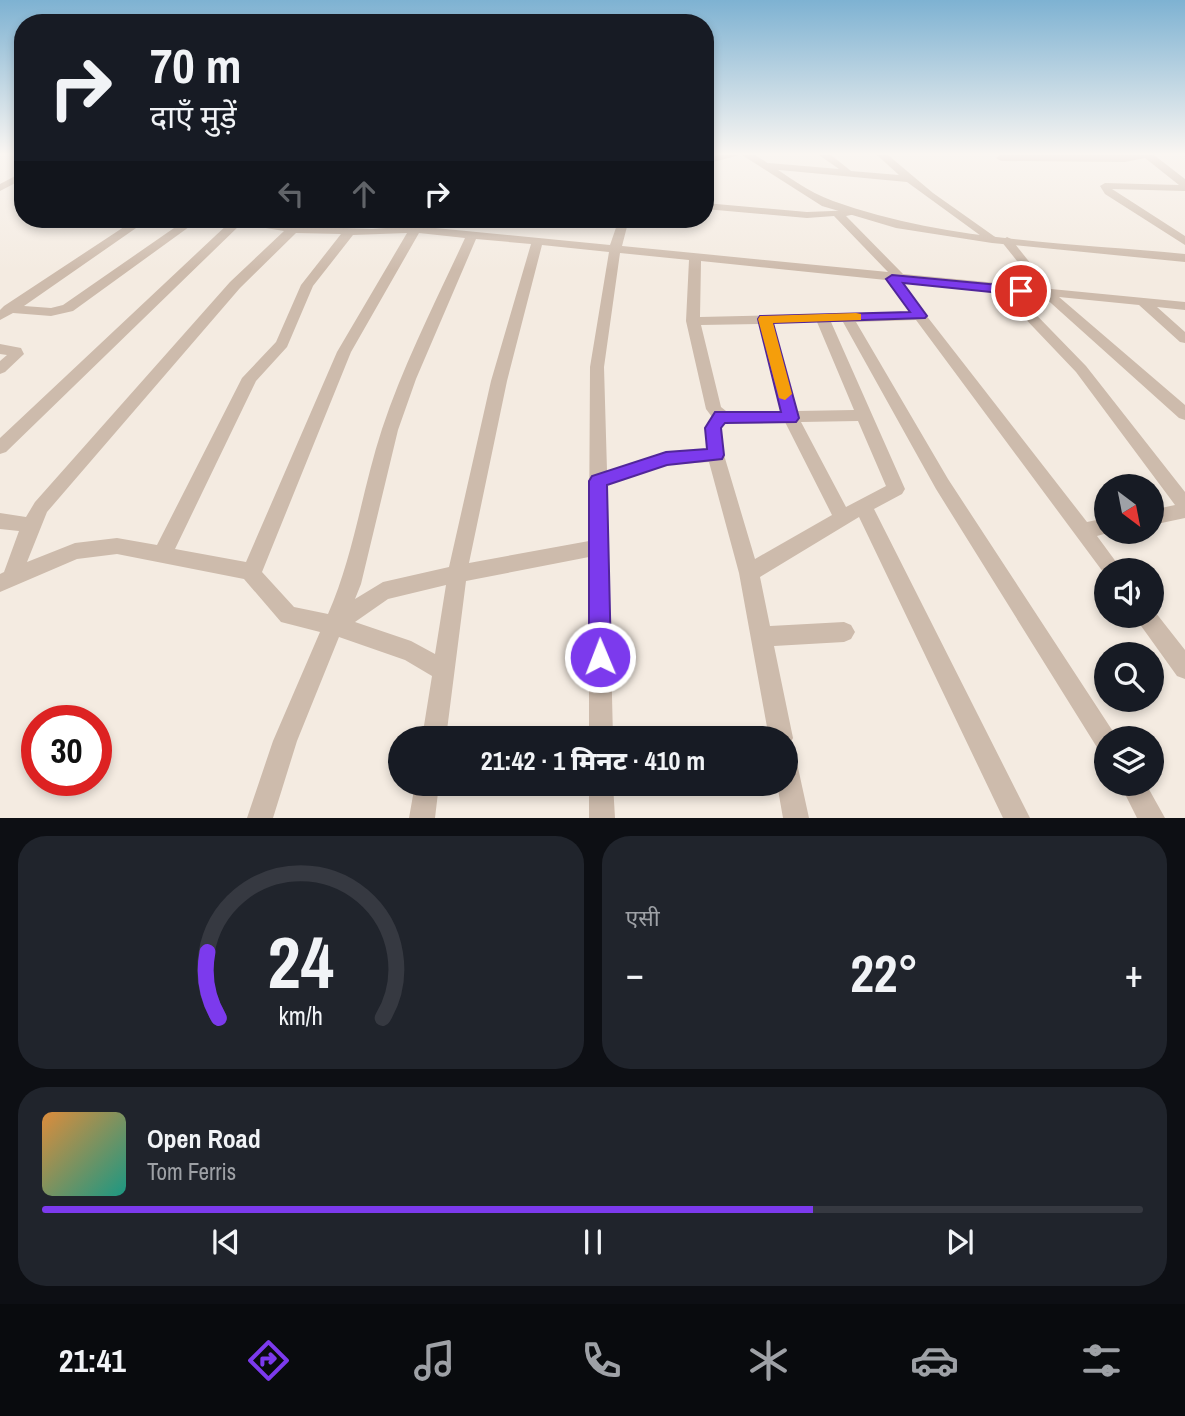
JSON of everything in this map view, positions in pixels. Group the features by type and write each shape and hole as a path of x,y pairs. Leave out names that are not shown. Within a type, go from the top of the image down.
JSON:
{"street":[{"path":"811,193 845,213 897,279 920,316 1103,558"},
{"path":"929,193 992,239"},
{"path":"1111,193 1185,242"},
{"path":"714,207 784,214 845,213 917,229 1007,241 1185,258"},
{"path":"5,312 131,228"},
{"path":"5,312 51,312 68,308 181,228"},
{"path":"0,448 225,228"},
{"path":"286,228 350,231 380,228"},
{"path":"419,228 344,352 252,572 254,579 288,615 334,625 411,652 444,671"},
{"path":"440,228 472,235 537,242 1185,306"},
{"path":"601,726 597,366 615,249 621,228"},
{"path":"6,580 41,507 235,285 293,229"},
{"path":"163,555 250,378 282,344 307,285 350,231"},
{"path":"260,817 285,741 351,584 390,430 408,379 472,235"},
{"path":"1007,241 1042,283 1047,294 1185,414"},
{"path":"436,726 457,575 499,381 537,242"},
{"path":"695,256 693,321 714,409 721,416 791,418 862,415"},
{"path":"1004,290 1081,369 1185,508 1164,514"},
{"path":"1143,302 1185,339"},
{"path":"693,321 920,316"},
{"path":"847,317 942,484 1096,726"},
{"path":"749,573 896,489 822,318"},
{"path":"765,319 791,418 843,519"},
{"path":"0,349 16,351 17,354 0,369"},
{"path":"721,416 713,428 716,455 749,573 779,726"},
{"path":"598,481 666,459 716,455"},
{"path":"863,506 1017,817"},
{"path":"0,521 31,525"},
{"path":"1082,531 1094,528"},
{"path":"6,580 75,551 117,546 252,572"},
{"path":"334,625 383,592 599,547"},
{"path":"1155,628 1185,668"},
{"path":"763,637 844,632"},
{"path":"422,817 425,796"},
{"path":"601,796 601,817"},
{"path":"792,796 796,817"},
{"path":"1139,796 1152,817"}],"slow traffic":[{"path":"785,394 765,319 856,317"}],"route":[{"path":"600,657 598,481 666,459 716,455 713,428 721,416 791,418 765,319 920,316 892,279 1021,291"}]}
